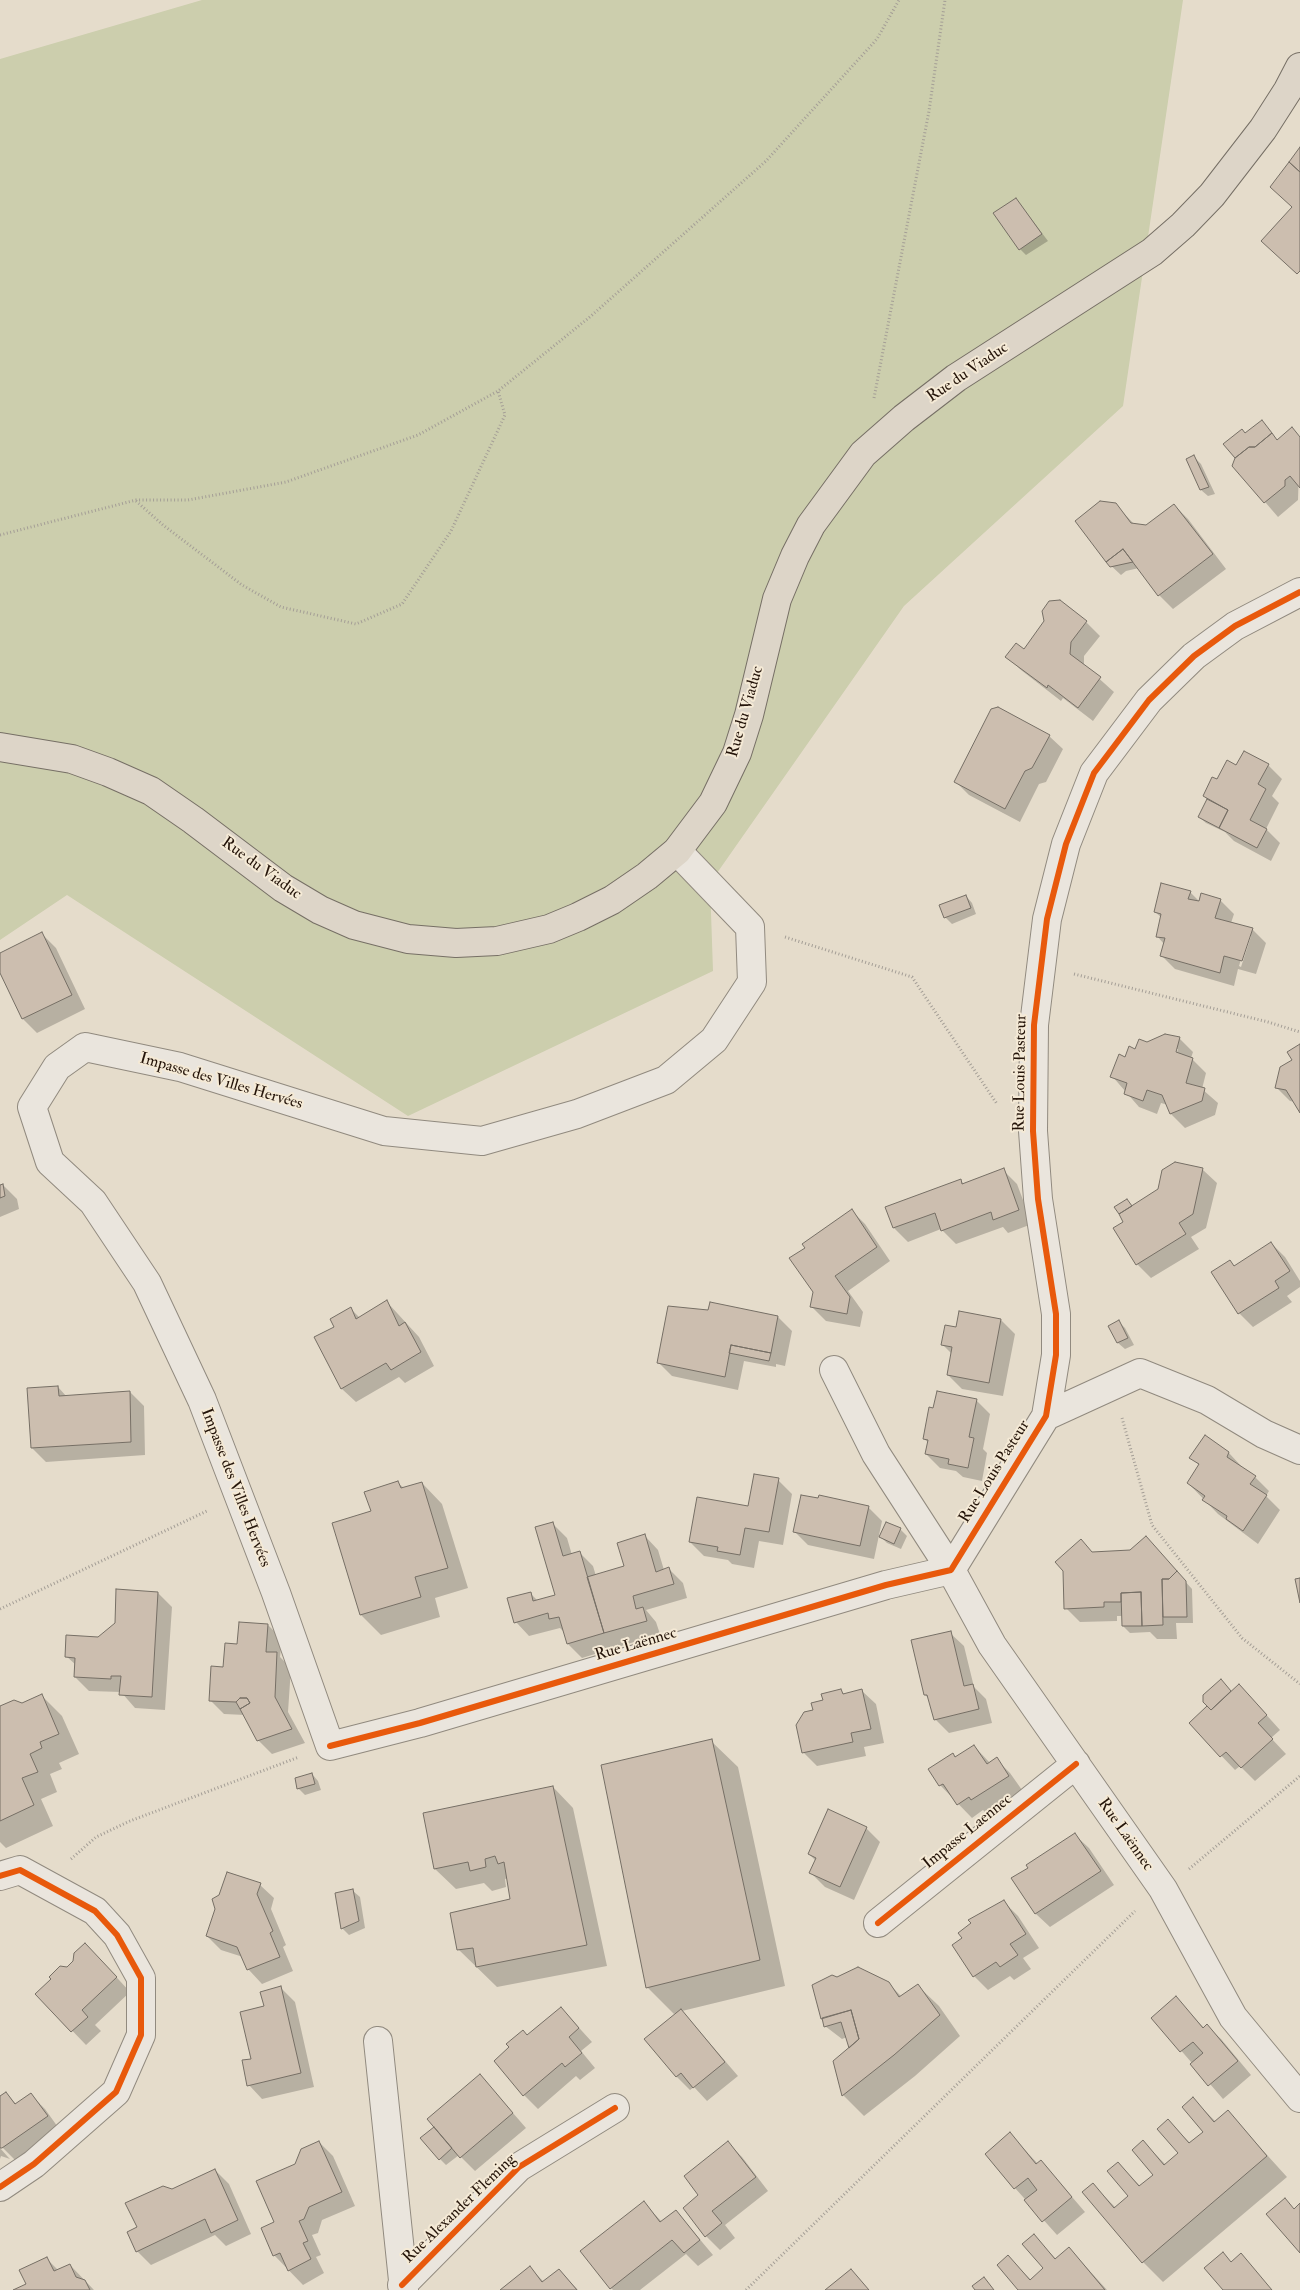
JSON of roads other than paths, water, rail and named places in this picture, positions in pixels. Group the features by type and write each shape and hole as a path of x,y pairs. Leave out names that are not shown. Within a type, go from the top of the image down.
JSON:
{"main road":[{"name":"Rue du Viaduc","path":"0,747 72,759 151,791 193,820 282,888 312,906 354,925 408,939 456,943 497,941 549,928 578,917 612,900 678,851 713,803 737,753 749,715 776,599 811,525 864,454 904,418 956,378 1152,252 1183,225 1212,195 1263,129 1300,67"}],"street":[{"name":"Rue Louis Pasteur","path":"950,1570 1046,1416 1056,1355 1056,1314 1038,1199 1033,1131 1034,1025 1047,919 1066,844 1094,773 1149,700 1194,656 1235,626 1300,592"},
{"name":"Impasse des Villes Hervées","path":"330,1746 276,1593 202,1400 147,1283 93,1202 50,1162 32,1107 57,1067 85,1047 180,1067 384,1131 482,1141 577,1114 666,1080 714,1040 752,982 750,927 678,851"},
{"name":"Rue Laënnec","path":"834,1370 876,1454 950,1570 992,1645 1035,1710 1076,1764 1163,1889 1234,2017 1300,2098"},
{"name":"Rue Louis Pasteur","path":"1046,1416 1140,1373 1207,1400 1264,1434 1300,1450"},
{"name":"Rue Laënnec","path":"330,1746 420,1723 826,1602 950,1570"},
{"name":"Impasse Laennec","path":"878,1923 1076,1764"},
{"path":"0,1876 20,1870 95,1911 117,1935 141,1978 140,2035 116,2092 34,2164 0,2187"},
{"name":"Rue Alexander Fleming","path":"378,2041 403,2287"},
{"name":"Rue Alexander Fleming","path":"403,2287 519,2167 615,2108"}]}
